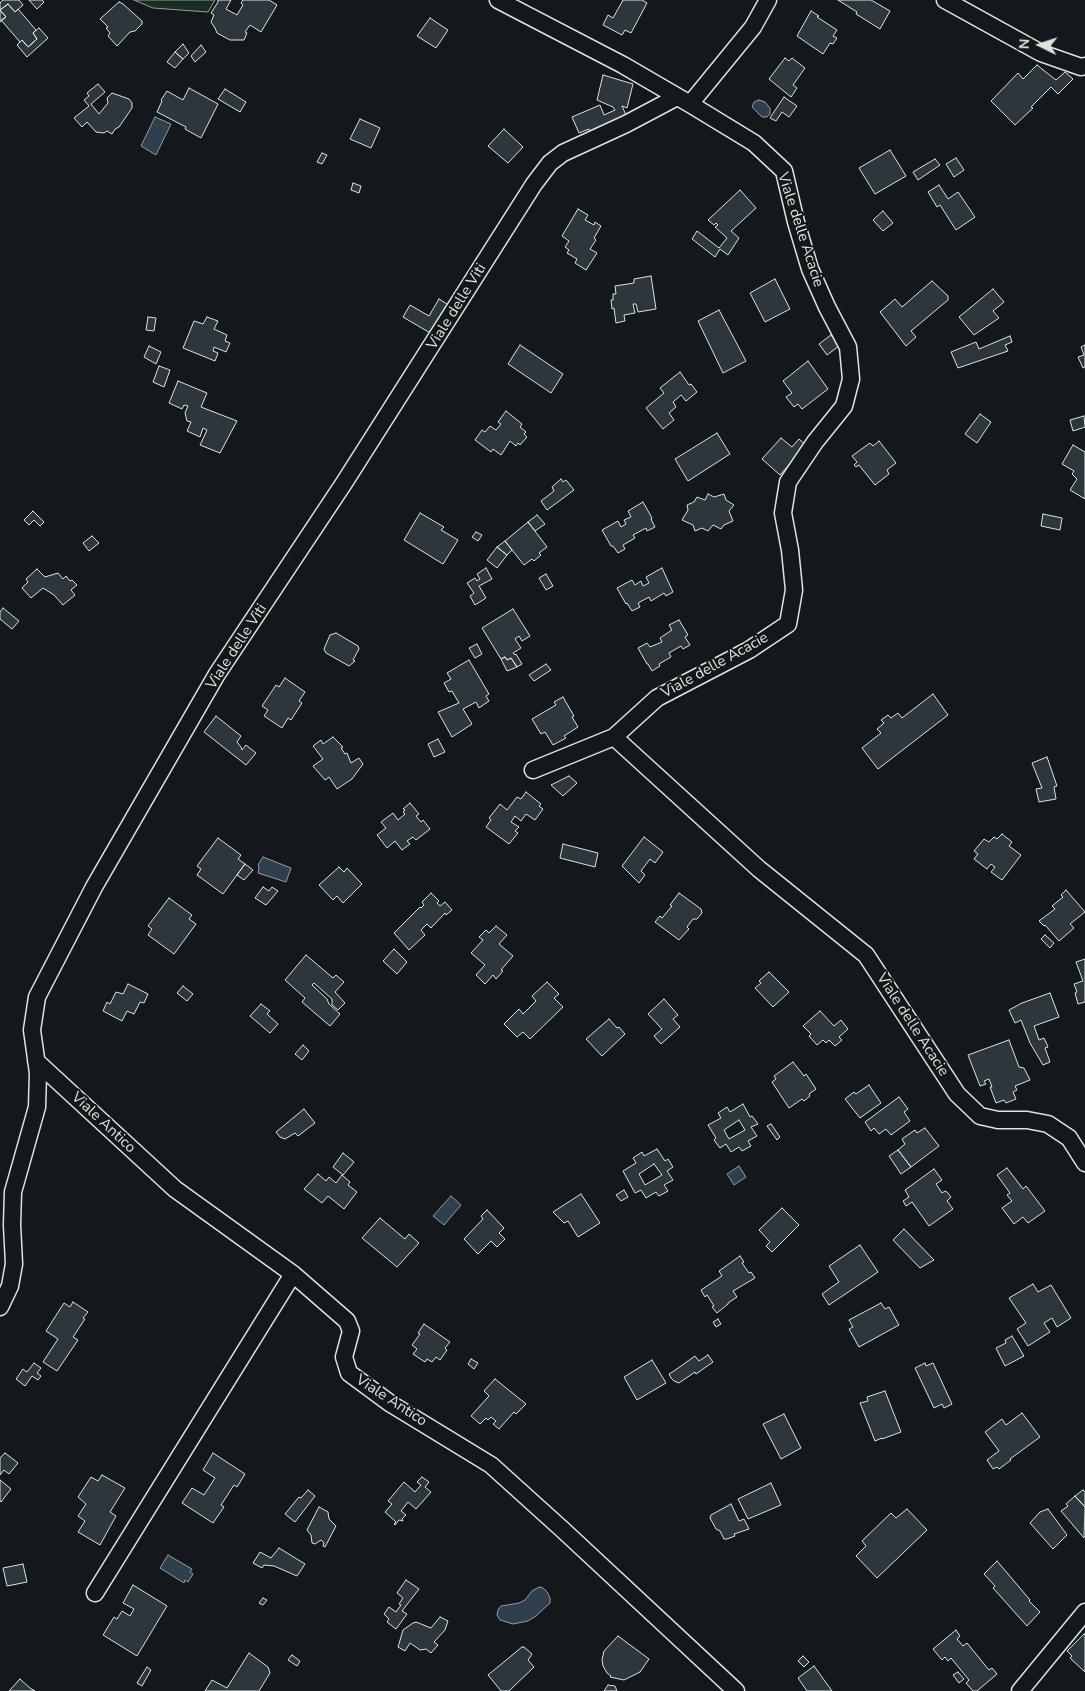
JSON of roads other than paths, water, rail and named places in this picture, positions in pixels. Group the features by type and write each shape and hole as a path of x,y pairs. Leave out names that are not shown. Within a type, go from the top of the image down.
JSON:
{"street":[{"name":"Viale delle Acacie","path":"498,0 684,100 754,144 784,171 796,222 810,268 827,307 848,347 851,379 844,406 815,442 788,482 783,513 790,550 794,590 788,624 750,650 656,698 614,737 533,770"},
{"path":"684,100 718,69 753,27 768,0"},
{"path":"944,0 1041,54 1081,67 1085,66"},
{"name":"Viale delle Viti","path":"0,1307 10,1286 14,1264 13,1192 37,1108 38,1073 32,1030 37,997 94,887 217,674 344,483 534,184 550,163 563,152 684,100"},
{"name":"Viale delle Acacie","path":"614,737 759,869 866,955 957,1094 980,1116 998,1120 1027,1120 1048,1124 1069,1138 1085,1163"},
{"name":"Viale Antico","path":"36,1061 174,1189 293,1274 347,1321 350,1331 344,1357 349,1373 391,1404 492,1465 736,1691"},
{"path":"94,1593 293,1274"},
{"path":"1020,1691 1085,1612"}],"water":[{"path":"759,100 765,102 770,108 770,114 767,117 762,117 752,107 754,102"},
{"path":"155,117 171,124 156,155 141,146"},
{"path":"263,857 291,868 286,882 258,873 258,865"},
{"path":"739,1166 746,1177 734,1185 727,1174"},
{"path":"451,1196 461,1205 444,1225 433,1216"},
{"path":"168,1555 192,1569 190,1572 193,1574 188,1582 185,1580 184,1583 160,1568"},
{"path":"539,1587 547,1592 550,1603 536,1616 528,1621 513,1624 500,1620 497,1615 501,1606 525,1600 532,1591"}]}
